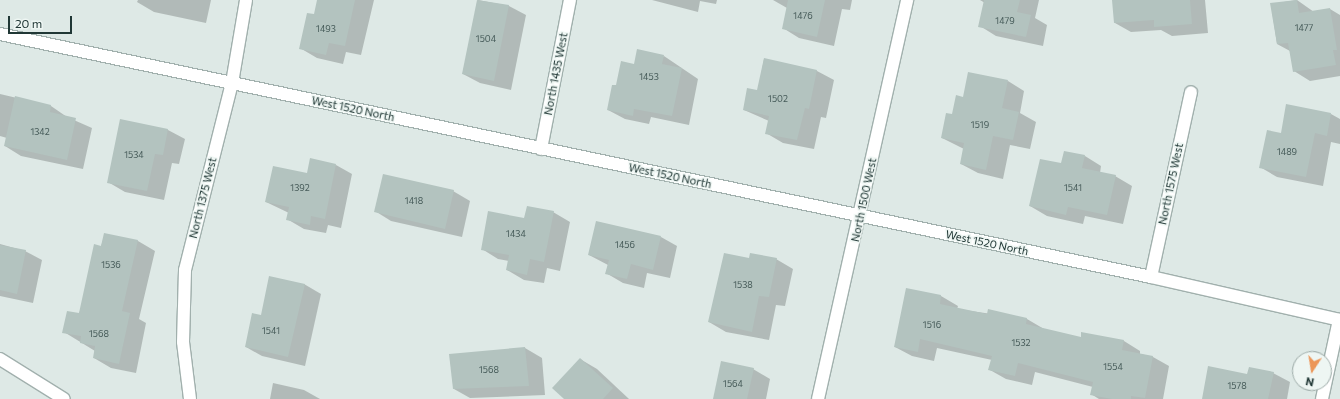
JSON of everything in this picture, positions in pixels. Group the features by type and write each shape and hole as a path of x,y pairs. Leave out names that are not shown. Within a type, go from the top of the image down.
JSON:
{"street":[{"name":"North 1375 West","path":"190,399 183,342 185,270 232,83 246,0"},
{"name":"North 1435 West","path":"541,149 570,0"},
{"name":"North 1500 West","path":"818,399 861,216 907,0"},
{"name":"West 1520 North","path":"0,34 1151,277 1340,320"},
{"name":"North 1575 West","path":"1151,277 1190,92"},
{"path":"1322,399 1340,320"},
{"path":"0,359 64,399"}],"building":[{"path":"317,0 355,0 345,46 329,43 326,55 299,49 307,13 314,14"},
{"path":"477,0 509,5 494,81 462,74"},
{"path":"788,0 825,0 817,37 782,29"},
{"path":"984,0 1020,0 1017,12 1031,15 1026,37 978,27"},
{"path":"1112,0 1190,0 1192,24 1154,27 1154,20 1114,23"},
{"path":"1297,0 1299,13 1330,8 1337,50 1333,50 1336,65 1293,72 1288,43 1277,44 1270,3"},
{"path":"637,49 664,55 662,64 682,68 672,116 634,109 633,116 607,110 612,85 616,85 621,61 634,64"},
{"path":"764,58 817,70 809,109 805,108 797,140 765,134 769,116 743,110 747,88 757,90"},
{"path":"968,72 1008,80 1002,108 1019,112 1013,140 993,136 986,170 960,164 964,143 941,138 946,113 952,114 956,95 963,97"},
{"path":"15,96 51,105 50,112 76,118 67,160 4,146"},
{"path":"1286,104 1331,113 1327,136 1315,133 1306,177 1259,168 1267,130 1281,133"},
{"path":"120,119 168,129 163,155 155,154 147,191 107,183"},
{"path":"1064,151 1085,155 1082,168 1116,175 1107,215 1068,207 1066,215 1029,206 1040,159 1061,163"},
{"path":"310,158 336,164 325,219 311,216 310,225 286,220 289,207 265,202 273,166 307,173"},
{"path":"383,174 454,190 445,229 374,212"},
{"path":"527,206 554,211 544,262 530,259 527,275 506,270 509,255 481,250 488,211 524,218"},
{"path":"596,221 661,236 653,270 631,264 627,279 605,274 609,260 588,255"},
{"path":"104,233 138,240 122,311 130,313 119,364 93,358 95,346 80,343 81,336 62,333 67,311 79,313 94,244 101,246"},
{"path":"0,245 26,250 17,294 0,290"},
{"path":"724,253 749,258 750,253 777,258 769,297 759,296 752,332 708,322"},
{"path":"269,276 305,284 288,357 245,347 252,313 261,315"},
{"path":"906,288 941,295 940,304 987,314 988,309 1027,318 1026,324 1081,337 1081,332 1124,340 1122,350 1153,356 1145,398 1131,396 1131,399 1112,399 1090,395 1093,382 1018,363 1015,376 988,370 992,356 920,339 918,352 894,347"},
{"path":"525,347 529,386 453,389 449,354"},
{"path":"580,358 613,388 603,399 564,399 552,388"},
{"path":"721,361 754,368 747,399 713,399"},
{"path":"1208,366 1247,374 1249,367 1274,372 1268,399 1202,399"}]}
